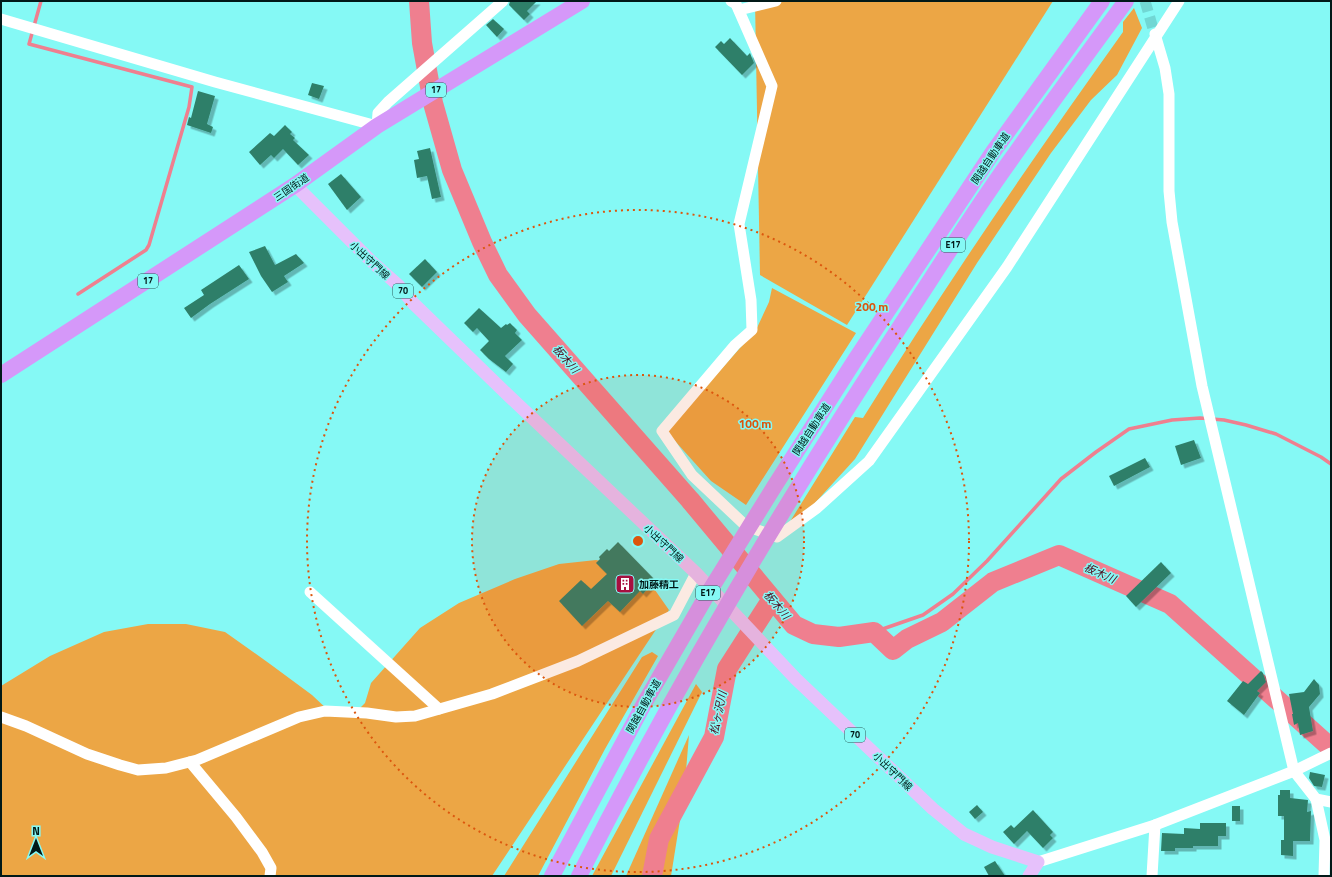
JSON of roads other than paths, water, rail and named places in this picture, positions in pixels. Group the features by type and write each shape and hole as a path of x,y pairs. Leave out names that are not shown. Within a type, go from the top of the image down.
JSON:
{"highway":[{"name":"三国街道","path":"1,375 295,185 377,126 582,1"},
{"name":"関越自動車道","path":"552,876 645,702 707,595 774,487 855,360 993,152 1102,1"},
{"name":"関越自動車道","path":"579,876 665,713 727,603 791,497 876,362 1009,162 1126,1"}],"main road":[{"name":"小出守門線","path":"295,185 510,397 696,573 796,678 933,809 964,834 992,847 1038,862"},
{"path":"1029,876 1038,862"}],"street":[{"path":"1,20 215,82 377,126 378,113 388,102 503,1"},
{"path":"776,1 735,5 772,86 740,224 751,300 752,330 735,345 662,431 692,476 746,526 777,537 817,508 869,461 1007,267 1156,34 1179,1"},
{"path":"1156,34 1165,68 1169,94 1169,191 1172,222 1202,386 1294,770 1316,799 1325,840 1324,876"},
{"path":"1,717 26,726 87,754 138,770 166,768 190,762 299,717 325,711 367,713 396,717 415,716 492,694 578,661 674,615 696,573"},
{"path":"310,592 439,708"},
{"path":"1038,862 1155,825 1294,770 1331,753"},
{"path":"190,762 236,817 262,852 271,868 270,876"},
{"path":"1316,799 1331,802"},
{"path":"1152,876 1155,825"}],"waterway":[{"path":"41,1 29,44 192,87 189,107 149,245 146,250 78,294"},
{"name":"板木川","path":"419,1 422,43 433,103 452,170 482,242 498,275 527,315 690,500 794,625 813,634 839,637 874,632 893,650 907,639 942,622 993,582 1059,555 1170,604 1331,748"},
{"path":"874,632 923,615 953,594 987,561 1061,479 1129,429 1172,420 1200,418 1224,420 1276,434 1321,457 1331,464"},
{"name":"松ヶ沢川","path":"652,876 659,839 714,737 727,669 772,599"}],"tunnel":[{"path":"1145,1 1154,32"}],"place":[{"name":"加藤精工","path":"625,584"}]}
